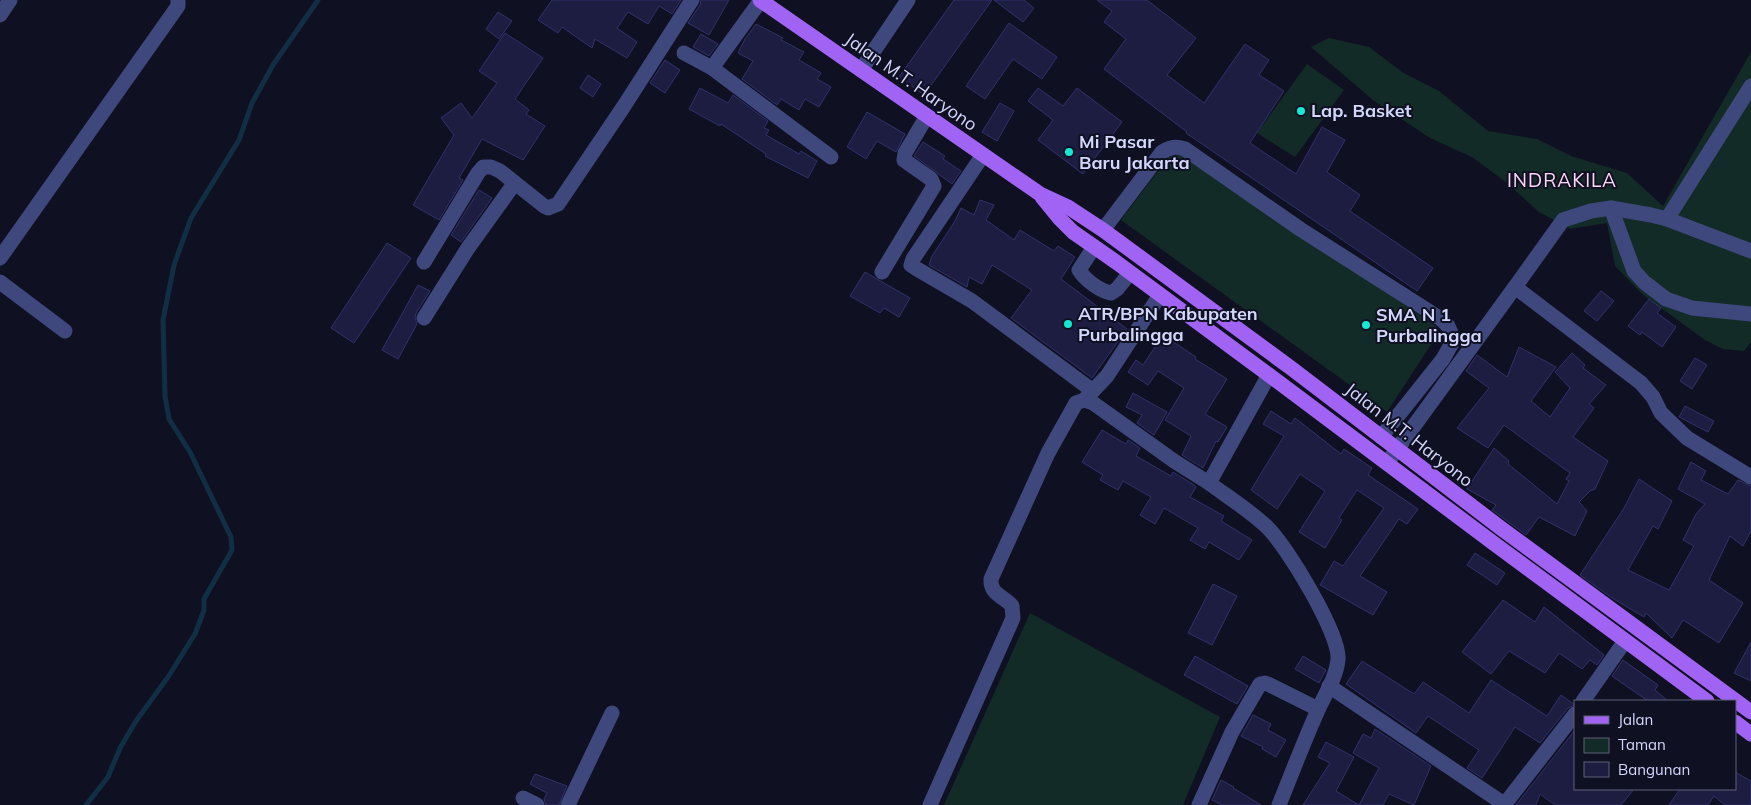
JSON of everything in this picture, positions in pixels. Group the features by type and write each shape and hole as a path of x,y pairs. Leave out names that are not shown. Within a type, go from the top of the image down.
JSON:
{"main road":[{"name":"Jalan M.T. Haryono","path":"761,0 1040,194 1068,207 1103,230 1292,368 1510,535 1735,700"},
{"name":"Jalan M.T. Haryono","path":"1040,194 1073,232 1130,272 1706,700"},
{"name":"Jalan M.T. Haryono","path":"1736,701 1751,712"},
{"path":"1736,723 1751,734"}],"street":[{"path":"0,15 10,0"},
{"path":"0,258 178,6 178,0"},
{"path":"424,262 478,173 483,168 491,167 500,171 514,184 548,208 554,207 562,201 692,0"},
{"path":"712,68 761,0"},
{"path":"861,70 908,0"},
{"path":"684,53 712,68 831,157"},
{"path":"1667,219 1751,86"},
{"path":"882,272 934,186 931,179 904,160 905,153 927,116"},
{"path":"1103,230 1162,152 1170,147 1177,146 1185,149 1300,229 1442,319 1452,334 1452,343 1443,359 1381,437"},
{"path":"983,155 913,259 911,265 972,301 1099,406 1174,462 1209,483 1267,527 1301,574 1331,633 1338,652 1336,669 1279,805"},
{"path":"424,318 468,248 514,184"},
{"path":"1610,208 1634,271 1644,282 1666,299 1692,308 1751,314"},
{"path":"1387,463 1563,220 1592,211 1610,208 1667,219 1751,251"},
{"path":"1094,247 1079,270 1082,276 1106,292 1111,293 1117,289 1130,272"},
{"path":"0,282 65,331"},
{"path":"1514,288 1641,383 1654,397 1661,413 1687,438 1751,477"},
{"path":"930,805 1013,618 1012,606 994,591 991,579 1048,453 1076,403 1088,395 1107,376 1160,295"},
{"path":"1209,483 1269,375"},
{"path":"1585,700 1625,641"},
{"path":"1199,805 1232,732 1260,684 1265,682 1318,709"},
{"path":"1330,686 1504,805 1574,716"},
{"path":"568,805 612,713"}],"green space":[{"path":"1329,38 1369,47 1402,72 1439,91 1488,131 1537,139 1571,156 1627,173 1663,206 1751,52 1751,342 1744,351 1723,349 1705,340 1642,294 1615,266 1607,223 1570,229 1539,212 1507,183 1472,157 1430,138 1373,100 1311,47"},
{"name":"Lap. Basket","path":"1307,64 1344,90 1295,157 1257,133"},
{"path":"1170,155 1187,155 1437,327 1436,337 1387,412 1121,220"},
{"path":"1030,613 1220,717 1183,805 944,805"}],"building":[{"path":"552,0 681,0 672,14 659,6 648,24 628,12 617,28 637,42 627,58 595,39 592,48 562,27 558,33 538,20"},
{"path":"701,0 729,0 709,35 688,23 700,5"},
{"path":"954,0 992,0 924,95 899,77"},
{"path":"994,0 1024,0 1034,8 1023,22"},
{"path":"1097,0 1147,0 1196,38 1167,75 1204,103 1245,44 1269,60 1259,75 1284,91 1250,143 1296,174 1322,127 1345,140 1327,172 1360,195 1350,211 1433,268 1417,291 1186,133 1104,69 1126,39 1104,22 1112,11"},
{"path":"498,12 512,21 499,39 486,29"},
{"path":"1009,23 1057,57 1042,79 1013,59 985,99 966,86"},
{"path":"756,24 783,38 781,40 804,52 799,60 821,73 817,79 831,87 819,107 805,99 799,110 781,99 777,105 742,79 753,61 738,53"},
{"path":"505,33 543,58 515,99 529,110 526,114 545,126 523,160 482,139 459,178 463,180 439,220 413,205 454,135 441,118 461,103 472,118 497,83 479,71"},
{"path":"701,34 718,44 709,56 693,47"},
{"path":"665,60 680,70 665,93 650,83"},
{"path":"588,75 601,84 593,97 580,88"},
{"path":"700,88 728,103 733,95 768,121 764,128 769,130 766,135 799,154 801,151 817,161 808,178 765,156 766,154 721,124 720,126 689,109"},
{"path":"1038,88 1063,106 1077,88 1122,122 1083,174 1038,140 1053,120 1028,101"},
{"path":"1000,103 1014,111 997,141 982,132"},
{"path":"867,112 905,134 896,152 877,141 866,159 847,147"},
{"path":"923,142 945,156 943,159 961,171 952,184 914,156"},
{"path":"479,190 492,198 461,242 451,235"},
{"path":"980,200 994,205 986,220 1014,240 1020,230 1054,251 1058,246 1075,257 1061,279 1127,329 1092,378 1011,318 1032,290 992,265 982,284 969,277 967,287 929,265 932,256 955,221 961,208 974,215"},
{"path":"387,243 411,258 354,343 331,328"},
{"path":"865,272 910,298 899,317 884,308 880,313 850,296"},
{"path":"418,285 430,291 416,313 417,324 398,359 382,350"},
{"path":"1601,291 1614,301 1597,321 1584,311"},
{"path":"1649,299 1661,308 1657,313 1676,327 1662,347 1642,332 1640,335 1628,326"},
{"path":"1163,335 1196,357 1195,359 1227,379 1205,414 1227,427 1218,442 1216,441 1203,468 1182,455 1191,436 1165,420 1184,388 1158,371 1148,385 1128,372 1136,360 1143,365"},
{"path":"1519,347 1556,367 1531,401 1550,417 1570,388 1555,372 1572,353 1585,365 1583,368 1606,385 1589,404 1594,408 1573,437 1608,461 1595,489 1590,491 1579,502 1587,511 1575,536 1539,517 1526,535 1492,510 1496,505 1467,489 1494,448 1509,461 1508,464 1557,504 1569,481 1566,479 1570,473 1504,425 1488,448 1457,428 1489,388 1466,371 1477,355 1507,377"},
{"path":"1695,358 1707,365 1692,389 1680,381"},
{"path":"1133,393 1167,412 1154,435 1137,423 1142,415 1126,407"},
{"path":"1685,406 1714,421 1708,432 1679,417"},
{"path":"1271,411 1291,424 1295,418 1341,454 1344,449 1372,468 1368,475 1418,509 1407,524 1399,519 1360,576 1387,592 1373,615 1320,585 1334,561 1343,566 1384,508 1357,490 1339,518 1342,520 1325,548 1299,532 1325,491 1300,474 1277,509 1251,490 1284,436 1263,424"},
{"path":"1102,430 1126,444 1128,440 1140,448 1136,456 1171,476 1173,472 1194,485 1196,487 1190,497 1224,516 1221,521 1252,540 1239,560 1209,542 1205,549 1190,540 1198,528 1164,508 1155,524 1140,515 1151,497 1123,481 1118,490 1100,480 1103,475 1082,462"},
{"path":"1691,462 1706,471 1701,480 1728,494 1738,480 1751,486 1751,531 1743,546 1730,536 1709,580 1743,603 1719,643 1683,620 1672,638 1646,613 1644,617 1612,598 1580,575 1624,508 1639,479 1672,501 1658,529 1653,526 1628,570 1669,590 1694,546 1683,540 1696,514 1705,504 1678,489"},
{"path":"1475,553 1505,573 1497,585 1467,565"},
{"path":"1213,584 1237,596 1212,645 1188,633"},
{"path":"1503,600 1535,622 1544,607 1604,655 1597,665 1590,660 1582,669 1559,653 1545,673 1509,651 1491,674 1462,652"},
{"path":"1751,642 1751,681 1734,673"},
{"path":"1195,656 1248,686 1237,704 1184,675"},
{"path":"1303,656 1326,670 1319,683 1295,669"},
{"path":"1623,660 1658,685 1655,690 1667,700 1647,700 1612,676"},
{"path":"1362,661 1414,694 1423,682 1469,713 1491,680 1547,716 1561,695 1574,705 1568,708 1540,743 1515,727 1482,778 1467,768 1479,750 1428,716 1416,733 1346,684"},
{"path":"1253,715 1271,724 1268,730 1286,740 1276,757 1262,749 1263,747 1241,736"},
{"path":"1375,729 1431,766 1414,805 1389,794 1383,805 1359,805 1379,768 1353,753 1363,734 1371,738"},
{"path":"1574,731 1574,790 1633,790 1621,805 1555,805 1540,794 1536,805 1516,805"},
{"path":"1326,742 1354,757 1336,791 1359,805 1303,805 1330,763 1318,757"},
{"path":"1736,773 1751,781 1751,805 1725,805 1714,796 1708,805 1669,805 1679,790 1736,790"},
{"path":"535,774 567,786 559,805 546,805 544,799 547,793 530,784"},
{"path":"1221,780 1261,805 1222,805 1212,800"}],"waterway":[{"path":"86,805 108,777 120,748 136,721 168,677 195,634 204,610 204,599 232,550 231,537 190,452 169,419 165,396 163,320 174,265 191,218 239,140 252,103 273,65 318,0"}],"place":[{"name":"Lap. Basket","path":"1301,111"},
{"name":"Mi Pasar Baru Jakarta","path":"1069,152"},
{"name":"ATR/BPN Kabupaten Purbalingga","path":"1068,324"},
{"name":"SMA N 1 Purbalingga","path":"1366,325"}],"district":[{"name":"INDRAKILA","path":"1562,180"}]}
